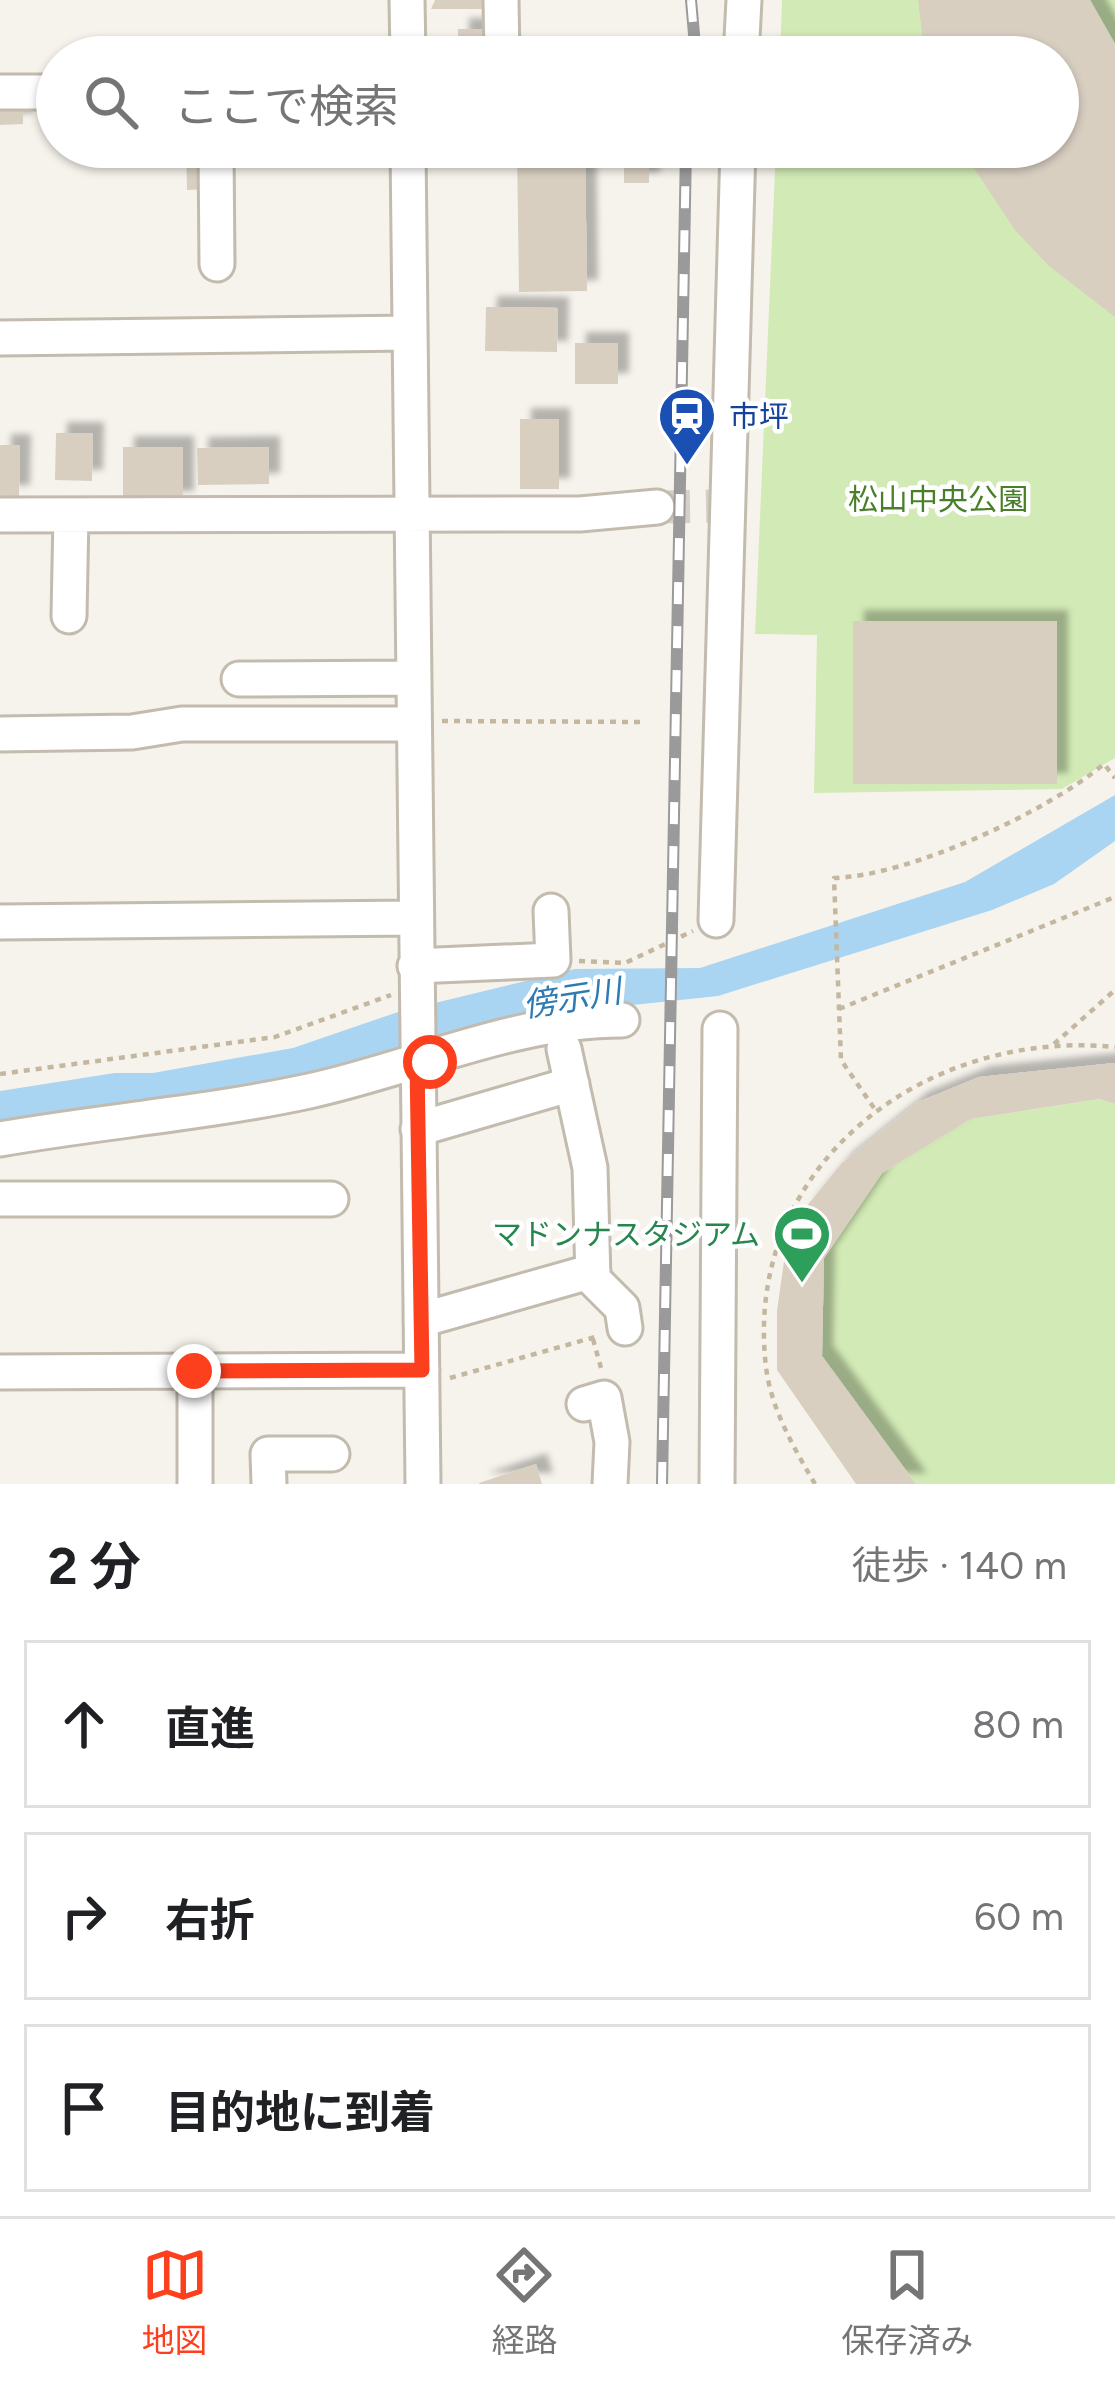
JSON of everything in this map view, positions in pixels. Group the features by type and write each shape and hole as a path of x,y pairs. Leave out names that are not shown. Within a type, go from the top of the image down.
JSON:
{"street":[{"path":"407,0 408,36"},
{"path":"501,0 502,36"},
{"path":"742,36 744,0"},
{"path":"0,92 36,92"},
{"path":"216,168 217,264"},
{"path":"409,168 424,1484"},
{"path":"716,920 723,506 737,168"},
{"path":"0,338 410,333"},
{"path":"0,515 412,516 657,507"},
{"path":"69,616 71,515"},
{"path":"239,679 414,678"},
{"path":"0,734 131,731 182,724 414,723"},
{"path":"416,984 553,960 551,911"},
{"path":"0,922 416,918"},
{"path":"0,1139 92,1122 216,1112 570,1020 622,1020"},
{"path":"717,1484 720,1030"},
{"path":"564,1049 572,1084 602,1148 593,1279 622,1308 625,1328"},
{"path":"418,1129 572,1084"},
{"path":"0,1199 332,1199"},
{"path":"421,1320 593,1271"},
{"path":"0,1372 194,1371 422,1378"},
{"path":"194,1371 194,1484"},
{"path":"584,1404 604,1398 612,1442 610,1484"},
{"path":"268,1484 268,1454 332,1454"}],"path":[{"path":"414,723 646,722"},
{"path":"874,1108 842,1060 834,878 939,851 1071,792 1104,764 1115,778"},
{"path":"838,1009 1115,897"},
{"path":"553,960 625,963 716,920"},
{"path":"0,1074 274,1037 416,984"},
{"path":"1054,1044 1115,990"},
{"path":"815,1484 784,1430 766,1370 765,1310 772,1263 800,1190 874,1108 1009,1049 1054,1044 1115,1047"},
{"path":"422,1378 625,1328"}],"green space":[{"name":"松山中央公園","path":"782,0 1115,0 1115,758 1062,789 814,793 817,635 755,634 775,168 1079,168 1079,36 781,36"},
{"path":"1099,1099 1115,1104 1115,1484 916,1484 822,1357 824,1258 882,1173 971,1119"}],"water":[{"name":"傍示川","path":"1115,795 1115,841 1054,884 992,910 718,996 529,1016 296,1077 0,1123 0,1091 115,1073 153,1073 293,1048 398,1012 575,969 700,968 965,882"}],"building":[{"path":"435,0 490,0 490,9 431,9"},
{"path":"918,0 1090,0 1115,44 1115,317 1049,266 1015,230 974,168 1079,168 1079,36 922,36"},
{"path":"458,29 487,29 487,36 458,36"},
{"path":"23,100 23,124 0,125 0,101"},
{"path":"186,168 210,168 210,189 187,190"},
{"path":"517,168 585,168 587,291 519,292"},
{"path":"624,168 649,168 649,183 624,183"},
{"path":"486,307 558,308 557,352 485,351"},
{"path":"575,343 618,343 618,384 575,384"},
{"path":"520,419 559,419 559,489 520,489"},
{"path":"56,433 93,433 92,481 55,480"},
{"path":"0,445 20,445 19,496 0,496"},
{"path":"123,447 183,447 183,502 123,502"},
{"path":"269,447 269,484 198,485 197,448"},
{"path":"853,621 1057,621 1057,784 853,784"},
{"name":"マドンナスタジアム","path":"1115,1063 1115,1104 1099,1099 971,1119 882,1173 824,1258 822,1356 916,1484 856,1484 777,1370 777,1311 785,1254 806,1207 842,1163 918,1102 979,1077"},
{"path":"536,1464 542,1484 479,1484 479,1483"}],"tunnel":[{"path":"657,507 716,506"}],"railway":[{"path":"691,0 694,36"},
{"path":"662,1484 686,168"}],"place":[{"name":"市坪","path":"687,467"},
{"name":"マドンナスタジアム","path":"802,1285"}],"route":[{"path":"194,1371 422,1370 417,1064 430,1062"}]}
